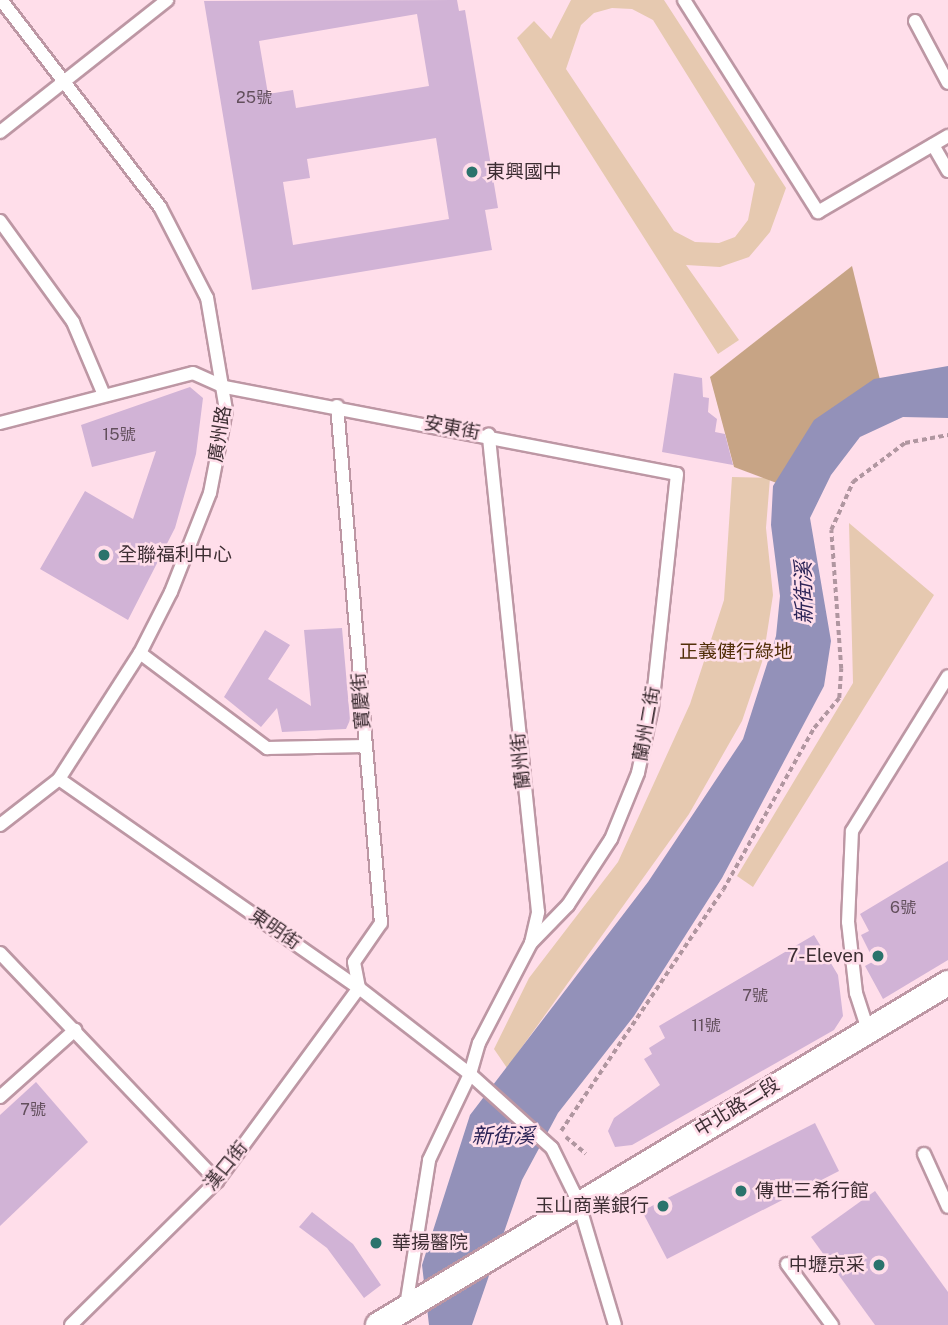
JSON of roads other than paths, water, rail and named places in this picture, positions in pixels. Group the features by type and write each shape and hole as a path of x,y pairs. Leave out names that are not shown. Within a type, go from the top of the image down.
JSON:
{"street":[{"name":"中北路二段","path":"411,1302 948,983"},
{"path":"378,1325 411,1302"}],"lane":[{"name":"廣州路","path":"0,825 59,779 140,653 171,592 210,493 226,387 208,298 160,207 1,0"},
{"path":"0,132 167,0"},
{"path":"684,0 818,212 948,136"},
{"path":"915,21 948,83"},
{"path":"933,145 948,171"},
{"path":"0,221 73,322 103,395"},
{"name":"安東街","path":"0,423 193,373 226,387 489,435 677,474"},
{"name":"寶慶街","path":"337,406 382,923 354,962 359,988"},
{"name":"蘭州街","path":"411,1302 429,1160 470,1074 479,1043 531,943 537,912 489,435"},
{"name":"蘭州二街","path":"531,943 568,905 611,839 638,773 652,706 677,474"},
{"path":"140,653 267,748 365,746"},
{"path":"868,1030 856,993 848,922 852,831 948,676"},
{"name":"東明街","path":"59,779 359,988 470,1074 552,1148 579,1201"},
{"path":"0,953 216,1181"},
{"name":"漢口街","path":"71,1325 216,1181 359,988"},
{"path":"0,1097 75,1030"},
{"path":"923,1154 948,1207"},
{"path":"579,1201 615,1325"},
{"path":"787,1264 832,1325"}],"water":[{"name":"新街溪","path":"948,366 948,418 903,417 860,437 831,475 810,518 831,641 824,686 722,878 634,1016 558,1113 522,1180 472,1325 429,1325 422,1265 470,1115 648,882 743,739 776,636 780,596 771,525 773,486 814,420 874,379"}],"place":[{"name":"東興國中","path":"472,172"},
{"name":"全聯福利中心","path":"104,555"},
{"name":"7-Eleven","path":"878,956"},
{"name":"傳世三希行館","path":"741,1191"},
{"name":"玉山商業銀行","path":"663,1206"},
{"name":"華揚醫院","path":"376,1243"},
{"name":"中壢京采","path":"879,1265"}],"park label":[{"name":"正義健行綠地","path":"736,652"}]}
